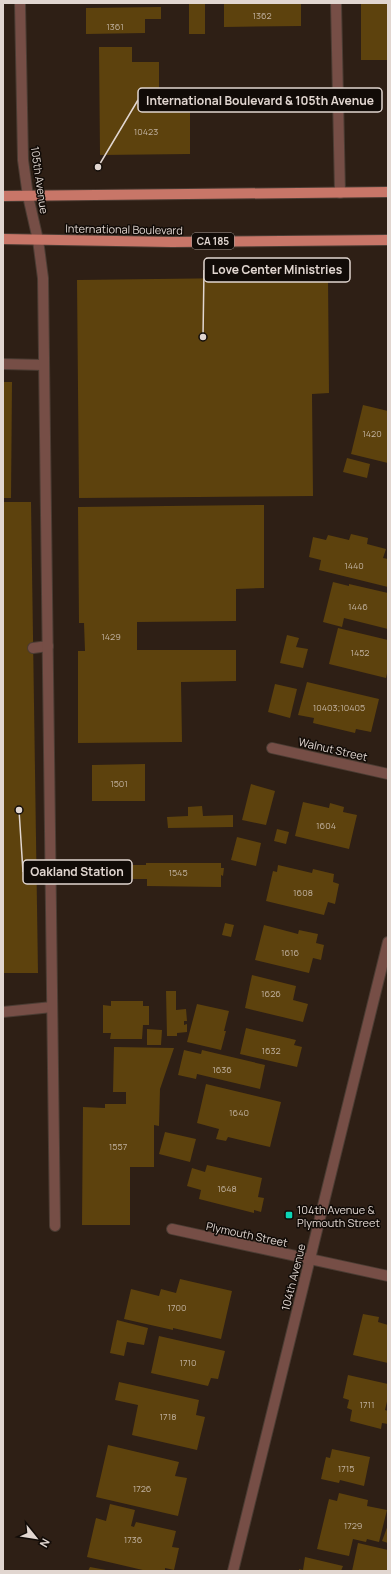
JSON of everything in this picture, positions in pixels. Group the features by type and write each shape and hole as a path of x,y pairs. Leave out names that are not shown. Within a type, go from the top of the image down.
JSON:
{"main road":[{"path":"3,196 388,192"},
{"name":"International Boulevard","path":"3,239 172,242 388,240"}],"street":[{"name":"105th Avenue","path":"20,3 23,160 28,196 38,240 43,278 54,1226"},
{"path":"336,3 340,193"},
{"path":"3,364 44,365"},
{"path":"33,648 48,646"},
{"name":"Walnut Street","path":"272,748 388,774"},
{"name":"104th Avenue","path":"234,1571 388,942"},
{"path":"3,1012 52,1007"},
{"name":"Plymouth Street","path":"172,1229 388,1276"}],"building":[{"path":"189,3 205,3 205,34 189,34"},
{"path":"224,3 301,3 301,26 224,27"},
{"path":"361,3 388,3 388,60 361,60"},
{"path":"161,7 161,19 145,19 145,33 86,34 86,8"},
{"path":"99,47 132,47 132,62 159,62 159,107 190,108 190,154 100,155"},
{"path":"328,277 329,393 312,394 313,496 79,498 77,280"},
{"path":"3,382 12,382 11,498 3,498"},
{"path":"363,405 388,411 388,463 351,454"},
{"path":"347,458 370,464 367,478 343,472"},
{"path":"3,502 31,502 38,973 3,973"},
{"path":"264,505 264,588 236,589 236,621 137,622 137,650 236,650 236,681 181,682 182,742 78,743 78,651 85,651 84,623 79,623 78,507"},
{"path":"351,534 368,538 367,544 386,549 383,558 388,559 388,587 319,570 321,560 309,557 313,537 326,540 328,535 349,540"},
{"path":"333,582 388,593 388,629 344,618 342,627 323,622"},
{"path":"338,628 388,640 388,669 386,678 329,664"},
{"path":"287,635 299,638 296,647 308,649 303,668 280,663"},
{"path":"307,682 379,699 371,732 356,729 355,733 313,723 314,718 298,715"},
{"path":"275,684 297,689 290,718 268,712"},
{"path":"145,764 145,801 92,801 92,765"},
{"path":"251,784 275,791 266,825 242,820"},
{"path":"303,802 329,808 330,803 344,807 343,812 357,815 349,849 295,836"},
{"path":"202,806 203,816 233,815 233,827 168,828 167,817 188,816 188,807"},
{"path":"277,829 289,832 286,844 274,841"},
{"path":"237,837 261,843 256,866 231,860"},
{"path":"146,863 221,863 221,868 224,868 223,876 221,875 221,887 147,886 147,879 131,879 131,865 146,865"},
{"path":"278,865 312,873 313,869 334,874 333,882 339,884 335,904 328,902 324,915 266,901 273,871 277,872"},
{"path":"100,867 120,868 119,884 100,883"},
{"path":"225,923 234,925 231,937 222,935"},
{"path":"264,925 298,934 299,930 318,934 316,943 324,945 321,960 313,958 309,973 255,960"},
{"path":"252,975 296,986 293,1000 308,1004 303,1022 245,1008"},
{"path":"166,991 176,991 176,1010 186,1009 187,1021 184,1021 184,1025 187,1024 187,1032 177,1033 177,1036 167,1036"},
{"path":"111,1001 143,1001 143,1006 149,1006 149,1025 143,1025 142,1039 110,1039 111,1033 103,1033 103,1005 111,1006"},
{"path":"197,1004 229,1011 221,1050 187,1042"},
{"path":"246,1028 296,1040 294,1045 302,1047 297,1067 240,1054"},
{"path":"147,1029 162,1030 161,1045 147,1045"},
{"path":"114,1047 174,1048 160,1089 159,1126 154,1125 154,1167 130,1167 130,1225 82,1225 83,1107 105,1108 105,1104 126,1104 126,1092 113,1092"},
{"path":"184,1050 201,1054 202,1050 265,1065 260,1089 197,1074 196,1079 178,1075"},
{"path":"206,1084 281,1102 270,1147 228,1137 226,1141 216,1139 219,1129 197,1123"},
{"path":"165,1132 196,1139 190,1162 159,1154"},
{"path":"207,1165 262,1178 258,1197 264,1198 261,1212 254,1210 254,1213 199,1199 201,1190 187,1186 192,1168 205,1172"},
{"path":"180,1279 232,1291 221,1339 124,1319 131,1289 159,1296 161,1289 176,1293"},
{"path":"363,1314 379,1317 378,1322 388,1325 388,1363 353,1355"},
{"path":"117,1320 148,1328 144,1345 127,1342 124,1356 110,1353"},
{"path":"159,1336 225,1351 218,1379 211,1378 208,1386 151,1373"},
{"path":"348,1375 388,1384 388,1397 385,1410 388,1411 388,1424 382,1423 381,1429 350,1421 352,1410 347,1408 349,1400 343,1398"},
{"path":"119,1382 199,1400 196,1415 205,1417 197,1450 132,1435 138,1405 115,1400"},
{"path":"108,1445 179,1462 175,1476 187,1478 178,1516 96,1497"},
{"path":"332,1449 370,1457 364,1486 340,1480 339,1483 321,1479 326,1457 330,1458"},
{"path":"339,1493 368,1500 367,1506 387,1510 379,1542 367,1539 366,1542 353,1539 349,1556 317,1549 329,1499 337,1501"},
{"path":"110,1504 135,1510 131,1526 134,1527 136,1522 176,1531 172,1547 179,1548 174,1570 165,1568 165,1571 147,1571 87,1557 96,1518 106,1521"},
{"path":"388,1525 388,1543 382,1541"},
{"path":"358,1543 388,1550 388,1571 352,1571"},
{"path":"305,1557 343,1566 341,1571 299,1571 299,1569 303,1570"},
{"path":"90,1567 106,1570 106,1571 88,1571"}],"place":[{"name":"International Boulevard & 105th Avenue","path":"98,167"},
{"name":"Love Center Ministries","path":"203,337"},
{"name":"Oakland Station","path":"19,810"},
{"name":"104th Avenue & Plymouth Street","path":"289,1215"}]}
